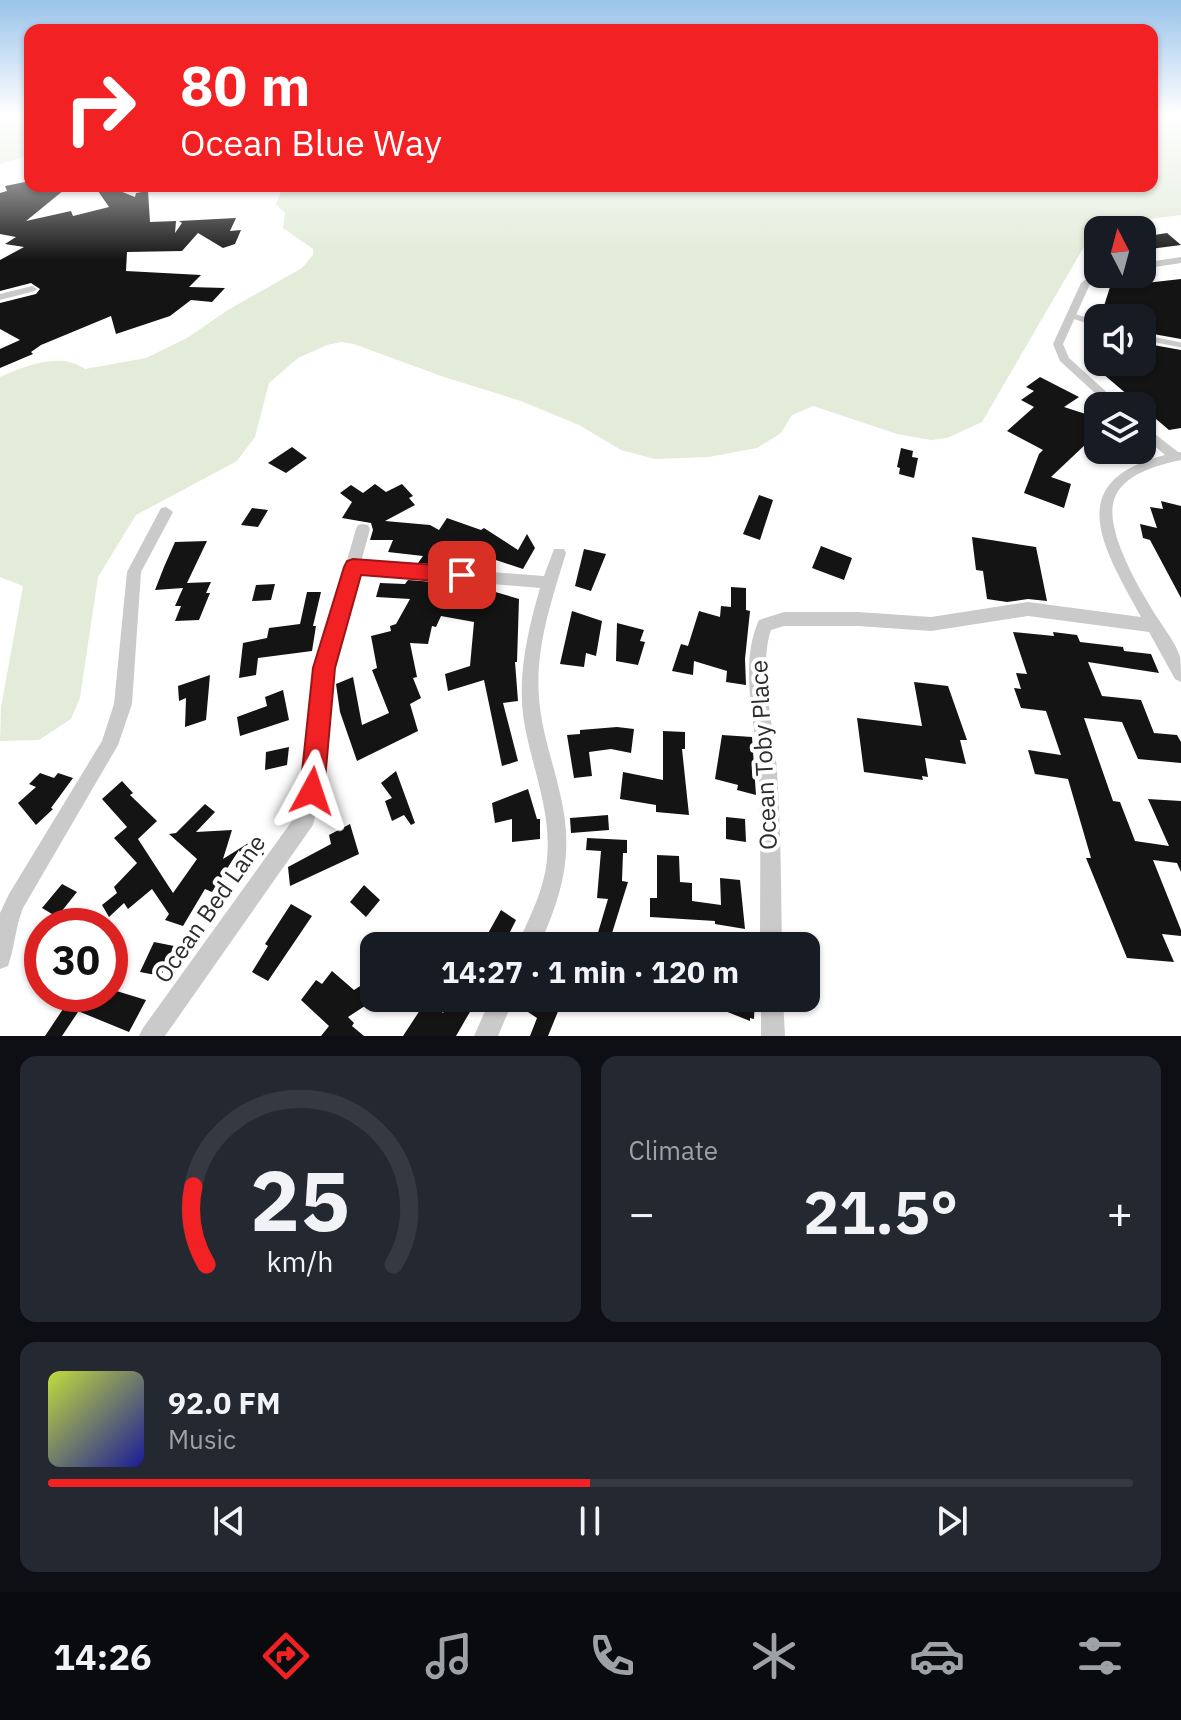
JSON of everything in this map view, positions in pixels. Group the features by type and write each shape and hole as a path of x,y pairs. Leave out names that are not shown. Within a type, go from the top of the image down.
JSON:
{"street":[{"path":"1156,264 1181,260"},
{"path":"1084,287 1059,343 1059,351 1100,392"},
{"path":"0,297 32,289"},
{"path":"1156,439 1178,457"},
{"path":"1178,457 1142,467 1128,475 1106,502 1105,517 1113,547 1155,626 1174,647 1181,674"},
{"path":"0,958 5,927 16,901 109,745 117,724 126,679 134,572 166,512"},
{"name":"Ocean Bed Lane","path":"151,1036 306,818 312,791 324,668 363,529"},
{"path":"535,932 548,903 557,861 556,818 530,697 534,647 559,553"},
{"path":"353,567 549,583"},
{"name":"Ocean Toby Place","path":"771,932 768,770 758,663 759,633 765,625 784,619 858,619 931,624 1028,609 1155,626"},
{"path":"486,1036 497,1012"},
{"path":"772,1012 773,1036"}],"lane":[{"path":"1070,315 1084,320"},
{"path":"1156,340 1181,345"}],"green space":[{"path":"1158,163 1181,163 1181,215 1156,218 1084,216 1084,247 982,422 947,438 931,440 897,434 813,406 792,415 781,433 757,448 709,457 655,459 621,450 579,425 521,401 354,344 341,342 327,345 298,358 269,383 255,437 237,461 136,515 98,577 80,698 71,719 39,740 0,741 1,707 23,586 0,577 0,377 42,362 65,361 85,369 146,358 187,338 228,310 302,268 313,255 313,249 283,228 285,213 276,204 281,192 1158,192"}],"building":[{"path":"24,182 24,192 62,192 26,221 71,211 73,216 109,207 99,192 122,192 135,197 136,193 148,192 150,222 176,221 175,233 182,223 179,221 236,218 230,231 241,230 235,244 223,248 198,233 182,251 127,252 126,271 201,275 189,287 225,288 212,302 191,300 170,316 116,334 111,316 41,345 31,352 33,354 0,368 0,349 20,340 0,329 0,303 36,294 40,289 31,283 0,291 0,260 24,247 5,244 16,237 0,234 0,193 7,191 5,186"},
{"path":"1167,233 1181,245 1156,248 1156,235"},
{"path":"1181,279 1181,339 1156,335 1156,304 1105,304 1110,288 1156,288 1156,282"},
{"path":"1156,346 1181,350 1181,428 1169,430 1156,419 1156,392 1124,392 1105,376 1156,376"},
{"path":"1040,377 1079,397 1064,407 1084,413 1084,446 1051,477 1071,484 1064,508 1024,493 1043,450 1007,431 1034,407 1021,400 1034,391 1026,387"},
{"path":"292,447 307,458 286,473 268,463"},
{"path":"901,448 913,451 912,457 918,458 914,478 899,474 900,468 897,467"},
{"path":"375,484 386,492 402,484 413,496 409,498 415,505 385,521 430,525 439,530 447,518 481,530 484,528 518,550 527,534 535,548 523,569 490,558 485,562 468,550 461,563 455,561 453,566 418,563 423,556 388,552 393,540 370,540 373,530 371,523 342,518 352,502 340,493 351,485 363,493"},
{"path":"759,495 773,500 760,540 743,534"},
{"path":"1161,501 1181,506 1181,598 1150,540 1143,538 1140,524 1157,528 1150,507 1163,509"},
{"path":"252,508 268,510 258,527 241,525"},
{"path":"972,537 1036,547 1047,601 987,599 983,571 976,570"},
{"path":"207,541 187,583 211,582 206,593 210,593 199,620 175,621 181,606 175,606 183,588 155,590 164,567 175,542"},
{"path":"821,546 852,558 844,580 812,568"},
{"path":"584,549 606,554 591,591 575,586"},
{"path":"408,580 446,583 444,590 469,592 475,586 519,599 515,662 518,701 503,703 518,761 502,766 484,680 448,691 445,674 470,666 474,622 441,616 436,627 432,626 428,644 410,643 417,677 413,678 421,698 410,704 418,731 357,761 340,712 336,684 353,677 362,725 389,713 372,670 377,668 371,636 391,631 390,626 396,624 410,599 376,597 380,583 405,584"},
{"path":"275,584 271,600 252,601 256,585"},
{"path":"731,587 746,588 746,610 750,611 745,659 746,685 726,682 727,671 694,661 693,675 672,671 681,644 688,646 699,611 720,617 721,606 731,607"},
{"path":"307,592 321,592 313,626 316,626 312,651 258,658 256,675 239,678 243,643 267,638 269,628 300,624"},
{"path":"572,611 602,621 596,656 586,653 584,667 560,664"},
{"path":"617,623 644,630 640,641 645,642 638,665 616,661"},
{"path":"1013,632 1077,635 1080,642 1151,654 1159,673 1088,662 1102,696 1141,700 1154,733 1177,735 1181,742 1181,763 1138,759 1122,722 1084,718 1113,801 1120,802 1135,841 1169,846 1148,799 1181,801 1181,872 1177,863 1153,860 1181,930 1181,936 1162,934 1174,962 1127,958 1086,858 1091,858 1068,779 1035,774 1028,750 1061,755 1046,711 1021,708 1014,688 1021,689 1016,673 1027,674"},
{"path":"210,675 206,720 185,727 186,698 179,701 178,686"},
{"path":"914,682 948,686 967,740 960,740 966,764 925,758 928,777 922,776 923,780 864,772 857,718 922,726"},
{"path":"283,690 289,720 240,736 237,717 267,706 265,697"},
{"path":"634,729 631,753 611,749 589,752 592,776 574,778 567,735 580,734 580,730"},
{"path":"663,731 685,732 685,749 682,749 689,815 656,812 656,805 620,799 623,772 663,780"},
{"path":"722,735 752,737 756,795 737,790 738,785 715,779"},
{"path":"289,747 287,765 265,770 266,752"},
{"path":"396,771 415,823 411,825 404,815 392,821 385,801 392,798 381,783"},
{"path":"40,773 54,778 58,773 73,778 53,809 36,825 18,803 36,787 29,784"},
{"path":"122,781 133,793 130,795 157,821 138,839 173,893 197,859 169,834 176,833 205,804 215,812 196,832 232,830 223,859 258,837 264,854 246,869 239,850 212,892 205,889 183,926 165,920 169,914 152,889 128,909 124,903 119,908 104,908 102,905 117,893 114,887 137,863 114,838 127,827 102,799"},
{"path":"528,789 537,819 540,819 540,839 512,842 512,819 495,823 492,803"},
{"path":"608,815 609,830 571,833 570,818"},
{"path":"726,817 745,819 746,842 726,839"},
{"path":"350,824 359,854 290,886 288,867 331,844 329,835"},
{"path":"587,838 627,840 622,881 628,882 612,932 598,932 608,899 597,898 601,851 586,850"},
{"path":"657,855 679,856 680,882 692,883 692,901 721,905 720,878 740,880 745,929 715,924 715,921 650,917 650,898 657,898"},
{"path":"62,884 77,892 64,908 42,908"},
{"path":"364,885 380,900 366,917 350,902"},
{"path":"291,904 312,916 268,981 252,972 268,946 265,944"},
{"path":"501,910 516,920 510,932 489,932"},
{"path":"154,942 174,946 161,976 140,972"},
{"path":"332,971 354,990 360,986 360,1009 348,1017 354,1023 352,1026 364,1036 321,1036 329,1026 301,1000 316,980 322,984"},
{"path":"128,994 146,1000 129,1032 80,1012 128,1012"},
{"path":"61,1012 78,1012 62,1036 45,1036"},
{"path":"419,1012 470,1012 456,1036 403,1036"},
{"path":"528,1012 558,1012 548,1036 530,1036 537,1018"},
{"path":"728,1012 754,1012 754,1019 750,1018 750,1021"}],"route":[{"path":"312,791 324,668 353,567 462,575"}]}
